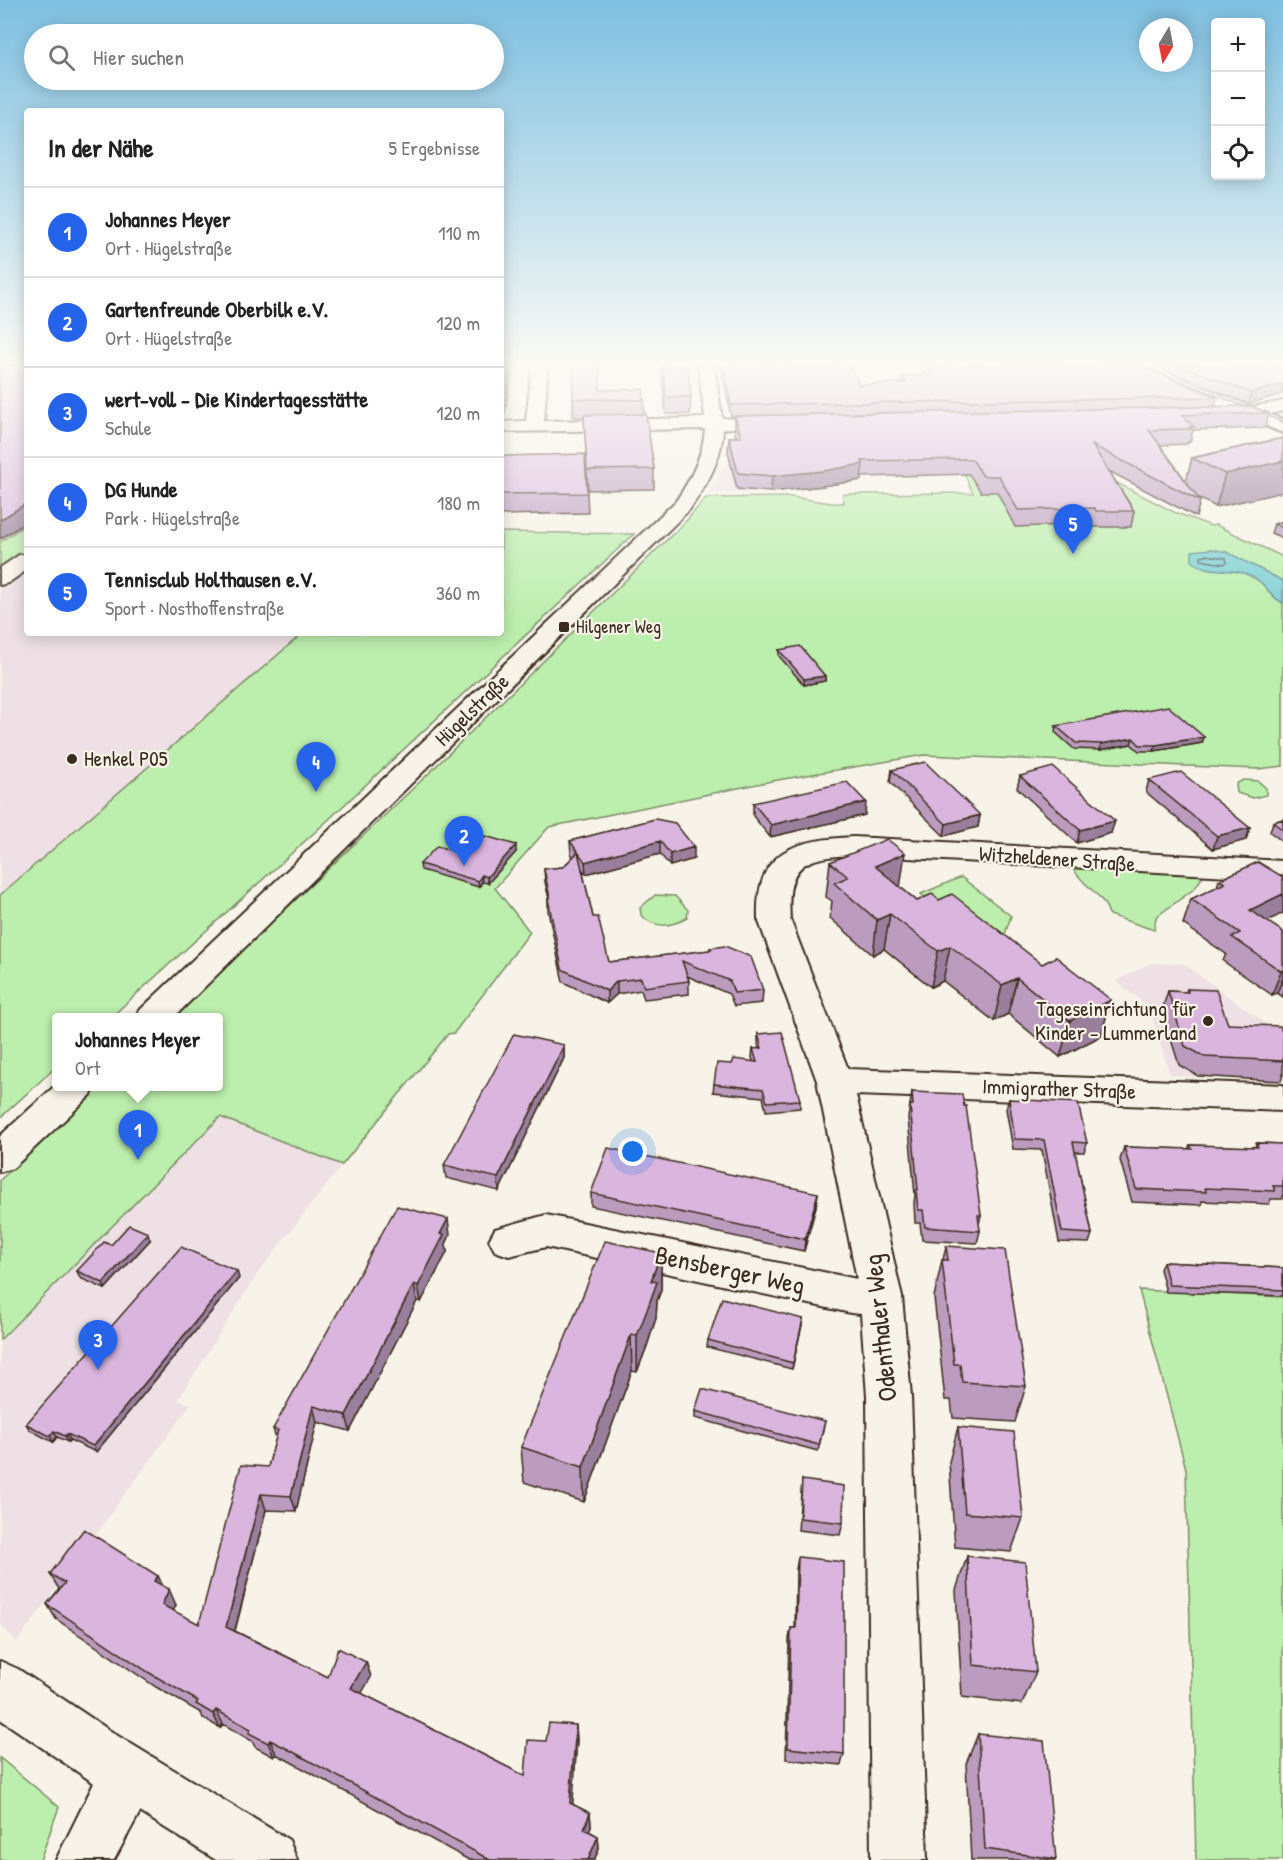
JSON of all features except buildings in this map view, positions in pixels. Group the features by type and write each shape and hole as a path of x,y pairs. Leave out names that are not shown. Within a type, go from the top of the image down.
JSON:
{"street":[{"name":"Hügelstraße","path":"156,1013 680,509 708,464 711,452"},
{"path":"0,578 24,562"},
{"name":"Witzheldener Straße","path":"832,847 998,853 1069,861 1283,870"},
{"name":"Odenthaler Weg","path":"832,847 804,852 784,865 775,884 773,909 780,936 835,1081 881,1297 889,1396 899,1860"},
{"name":"Immigrather Straße","path":"835,1081 1283,1098"},
{"path":"0,1158 73,1091"},
{"name":"Bensberger Weg","path":"509,1240 546,1231 851,1296 881,1297"},
{"path":"0,1687 132,1778 269,1860"},
{"path":"84,1860 115,1800 132,1778"}],"shaded area":[{"name":"Henkel P05","path":"0,452 24,452 24,636 300,636 0,895"},
{"path":"818,457 827,488 760,493 709,493 726,464 755,464"},
{"name":"Tageseinrichtung für Kinder – Lummerland","path":"1151,963 1184,964 1283,1036 1283,1081 1170,1075 1149,1007 1116,981"},
{"path":"221,1117 342,1165 257,1274 178,1400 191,1404 17,1642 0,1624 0,1340"}],"green space":[{"path":"1070,459 1174,512 1211,526 1216,525 1283,557 1283,766 1258,769 924,755 772,781 549,827 495,888 530,932 454,1033 448,1034 342,1165 220,1117 0,1340 0,1180 95,1091 223,1091 223,1013 176,1013 425,777 687,520 706,498 791,497 844,503 843,494 973,493 958,460"},
{"path":"24,526 24,554 0,570 0,542"},
{"path":"504,532 634,534 326,822 115,1013 52,1013 52,1071 0,1118 0,895 300,636 504,636"},
{"path":"1243,780 1258,781 1266,788 1266,795 1253,798 1237,793 1236,784"},
{"path":"1073,868 1204,875 1194,889 1156,917 1154,930 1109,915 1103,902"},
{"path":"961,877 1011,916 1004,937 966,931 921,894"},
{"path":"655,895 675,896 688,910 687,918 669,925 646,920 641,915 640,908"},
{"path":"1139,1290 1283,1297 1283,1860 1196,1860 1186,1469"},
{"path":"0,1758 59,1807 40,1860 0,1860"}],"water":[{"path":"1212,549 1227,552 1283,581 1283,603 1253,577 1239,572 1211,569 1192,561 1192,551"}],"place":[{"name":"Tennisclub Holthausen e.V.","path":"1073,554"},
{"name":"Hilgener Weg","path":"564,627"},
{"name":"Henkel P05","path":"72,759"},
{"name":"DG Hunde","path":"316,792"},
{"name":"Gartenfreunde Oberbilk e.V.","path":"464,866"},
{"name":"Tageseinrichtung für Kinder – Lummerland","path":"1208,1021"},
{"name":"Johannes Meyer","path":"138,1160"},
{"name":"wert-voll - Die Kindertagesstätte","path":"98,1370"}]}
